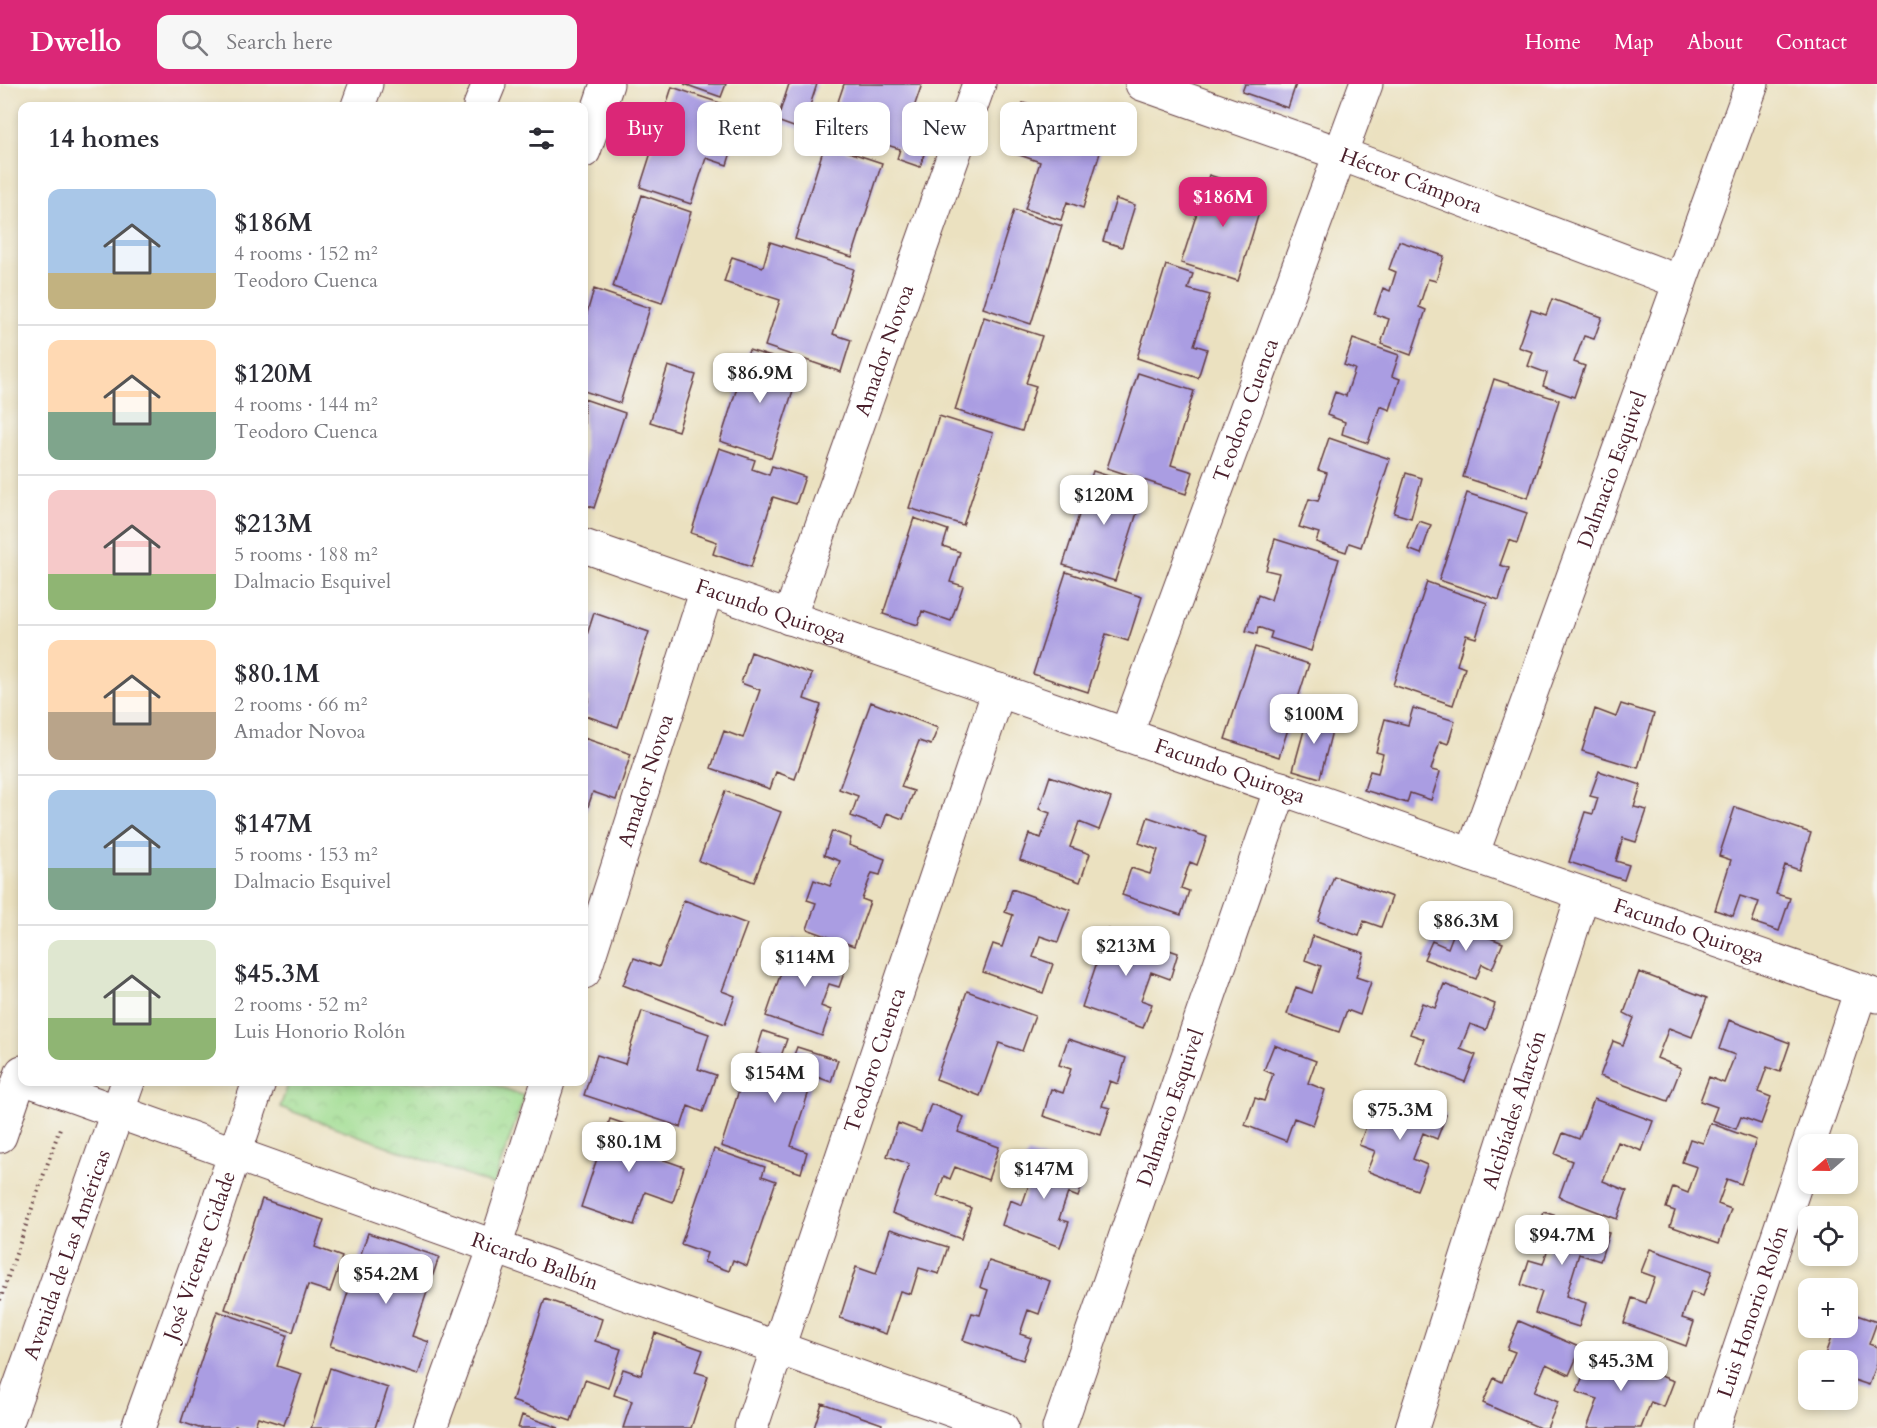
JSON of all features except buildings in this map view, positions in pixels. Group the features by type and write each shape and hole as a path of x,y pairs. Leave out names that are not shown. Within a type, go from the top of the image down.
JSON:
{"street":[{"path":"359,102 366,84"},
{"path":"482,102 489,84"},
{"path":"588,139 607,84"},
{"name":"Amador Novoa","path":"789,618 979,84"},
{"name":"Héctor Cámpora","path":"1142,84 1341,154 1680,282"},
{"name":"Teodoro Cuenca","path":"1126,735 1366,84"},
{"name":"Dalmacio Esquivel","path":"1472,855 1752,84"},
{"name":"Facundo Quiroga","path":"588,547 1869,993"},
{"name":"Amador Novoa","path":"588,960 707,588"},
{"name":"Teodoro Cuenca","path":"751,1428 999,690"},
{"name":"Dalmacio Esquivel","path":"1059,1428 1281,788"},
{"name":"Alcibíades Alarcón","path":"1412,1428 1583,894"},
{"name":"Luis Honorio Rolón","path":"1713,1428 1869,993"},
{"path":"0,1136 21,1086"},
{"name":"Ricardo Balbín","path":"48,1086 72,1095 123,1096 234,1153 1002,1428"},
{"name":"José Vicente Cidade","path":"138,1428 258,1086"},
{"path":"430,1428 495,1246 547,1086"},
{"name":"Avenida de Las Américas","path":"5,1428 123,1096"}],"path":[{"path":"0,1300 72,1095"}],"green space":[{"path":"288,1086 498,1086 525,1096 493,1185 280,1107"}]}
